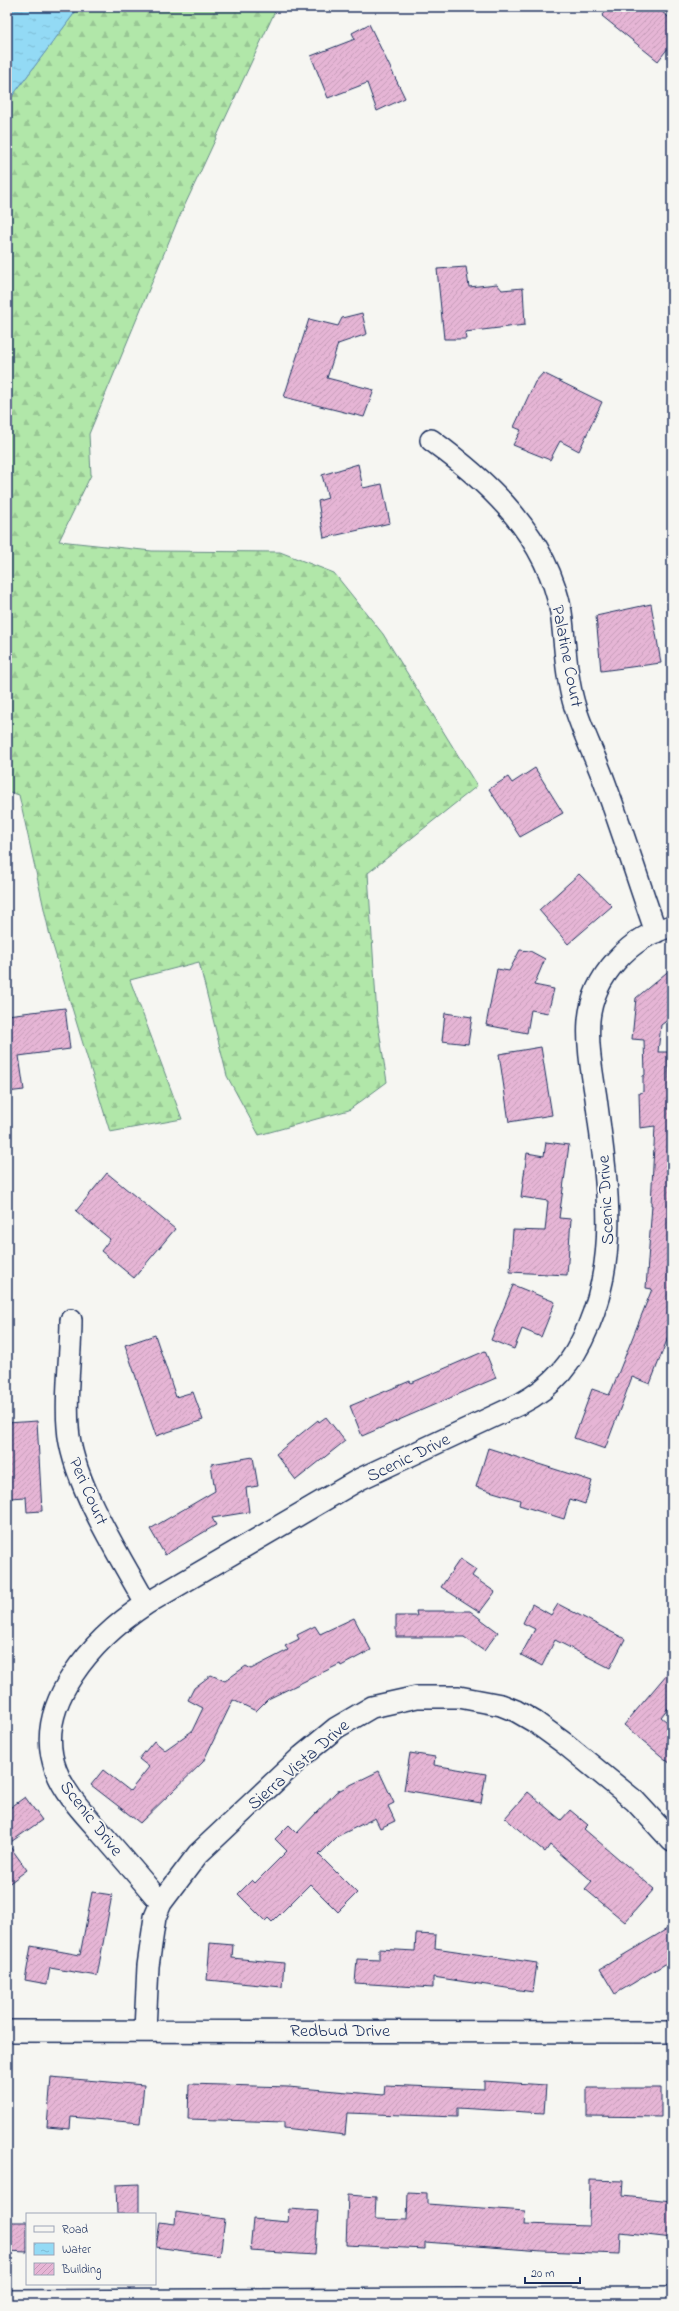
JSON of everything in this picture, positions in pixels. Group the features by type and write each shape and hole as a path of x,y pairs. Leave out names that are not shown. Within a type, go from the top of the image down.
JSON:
{"street":[{"name":"Palatine Court","path":"430,440 479,477 504,500 540,552 552,580 560,610 572,696 603,779 664,929"},
{"name":"Scenic Drive","path":"162,1903 71,1798 56,1770 50,1739 57,1708 73,1674 99,1641 130,1615 146,1604 360,1479 540,1394 554,1381 573,1356 584,1337 602,1288 607,1260 609,1239 607,1185 589,1047 589,1018 593,1002 603,979 620,956 631,946 664,929"},
{"name":"Peri Court","path":"71,1320 68,1427 75,1465 114,1546 146,1604"},
{"name":"Sierra Vista Drive","path":"145,2030 148,1966 155,1917 162,1903 198,1854 302,1756 336,1728 372,1708 416,1697 471,1698 501,1705 536,1722 635,1801 672,1841"},
{"name":"Redbud Drive","path":"7,2031 145,2030 672,2032"},
{"path":"7,2301 672,2298"}],"green space":[{"path":"79,7 277,7 177,222 89,434 91,475 59,541 152,551 280,552 334,573 383,634 477,786 368,873 377,1017 387,1082 349,1110 259,1135 227,1076 199,962 130,980 182,1119 110,1132 50,936 19,795 7,791 7,103"}],"water":[{"path":"7,7 79,7 7,103"}],"building":[{"path":"610,7 656,7 672,20 672,43 658,61 602,16"},
{"path":"369,24 405,98 377,111 367,83 328,98 311,56 355,39 352,33"},
{"path":"466,267 469,287 497,284 502,290 523,288 525,325 465,332 466,339 444,339 437,269"},
{"path":"362,313 367,334 338,344 327,378 374,390 364,417 284,397 309,319 338,326 342,318"},
{"path":"543,373 602,402 579,451 560,441 550,460 513,445 521,430 514,427 535,382"},
{"path":"358,464 363,488 382,484 390,523 324,538 318,501 328,498 322,475"},
{"path":"651,604 661,663 601,671 596,616"},
{"path":"535,768 563,813 520,837 489,789 508,777 512,783"},
{"path":"579,874 612,906 568,944 539,910"},
{"path":"520,950 530,951 545,959 534,985 554,989 548,1013 531,1010 527,1033 486,1025 497,969 509,971"},
{"path":"672,968 672,1017 661,1025 658,1052 668,1052 672,1139 672,1327 650,1384 632,1377 605,1449 574,1438 592,1389 609,1395 652,1289 646,1288 652,1205 655,1126 640,1128 639,1093 643,1092 643,1076 645,1075 644,1040 632,1039 636,998"},
{"path":"65,1008 70,1049 19,1056 24,1090 7,1092 7,1015"},
{"path":"445,1013 472,1017 468,1044 442,1041"},
{"path":"541,1047 552,1115 509,1122 499,1054"},
{"path":"546,1142 569,1145 559,1218 571,1219 567,1275 510,1272 513,1230 545,1231 548,1201 521,1197 527,1153 544,1156"},
{"path":"107,1173 175,1229 134,1278 101,1251 110,1239 76,1211"},
{"path":"513,1285 555,1302 541,1337 522,1329 514,1349 491,1340"},
{"path":"155,1335 176,1397 193,1392 203,1420 156,1436 125,1345"},
{"path":"485,1351 496,1378 362,1436 350,1406 410,1381 411,1383"},
{"path":"326,1417 345,1441 296,1480 276,1454 318,1420 319,1422"},
{"path":"37,1421 42,1511 27,1512 26,1497 10,1498 7,1423"},
{"path":"488,1448 592,1481 585,1504 570,1499 564,1519 519,1505 520,1500 476,1487"},
{"path":"253,1457 258,1486 246,1488 249,1512 212,1518 216,1525 165,1555 150,1529 215,1491 211,1464"},
{"path":"460,1559 476,1570 472,1576 495,1592 480,1612 441,1587"},
{"path":"532,1604 551,1615 558,1604 625,1639 610,1668 555,1640 542,1666 521,1655 535,1629 523,1623"},
{"path":"416,1611 470,1611 498,1632 484,1651 464,1637 396,1637 396,1616 417,1616"},
{"path":"354,1618 371,1650 341,1666 340,1664 268,1699 256,1711 233,1700 203,1762 140,1823 91,1785 103,1770 130,1791 149,1767 139,1759 154,1741 165,1750 192,1731 203,1708 188,1700 194,1688 211,1675 225,1681 246,1666 251,1669 288,1650 285,1646 299,1639 297,1635 315,1626 320,1634"},
{"path":"672,1668 672,1703 661,1717 672,1726 672,1765 624,1725"},
{"path":"410,1753 435,1757 434,1765 486,1774 481,1803 404,1790"},
{"path":"379,1771 394,1803 388,1806 395,1821 380,1828 375,1818 338,1836 319,1855 357,1893 338,1912 310,1884 272,1922 268,1918 265,1921 238,1894 252,1880 255,1883 287,1851 275,1839 289,1825 297,1833 336,1792"},
{"path":"528,1792 561,1820 570,1810 588,1825 584,1829 654,1889 625,1922 585,1889 592,1881 550,1845 545,1852 505,1818"},
{"path":"25,1797 42,1820 8,1844 27,1870 7,1885 7,1810"},
{"path":"92,1892 112,1895 97,1976 50,1968 47,1984 25,1980 31,1946 80,1955"},
{"path":"672,1926 672,1960 615,1994 600,1969"},
{"path":"416,1934 436,1935 435,1948 537,1963 533,1992 433,1977 433,1988 355,1983 357,1959 379,1960 379,1949 415,1951"},
{"path":"210,1943 233,1945 232,1958 284,1963 282,1987 207,1980"},
{"path":"51,2077 144,2085 140,2123 71,2117 70,2129 47,2127"},
{"path":"484,2081 546,2085 544,2113 457,2108 457,2117 347,2113 345,2135 284,2128 284,2122 188,2119 189,2084 288,2087 384,2095 385,2085 484,2089"},
{"path":"587,2088 661,2088 661,2117 587,2116"},
{"path":"590,2180 623,2181 622,2196 672,2201 672,2238 621,2232 620,2254 542,2251 425,2242 425,2249 346,2245 348,2195 376,2197 375,2219 407,2220 408,2192 427,2193 427,2204 525,2211 524,2224 589,2226"},
{"path":"139,2184 139,2213 117,2213 116,2185"},
{"path":"289,2209 318,2211 315,2255 250,2251 253,2219 288,2222"},
{"path":"176,2212 225,2219 220,2256 156,2247 160,2222 175,2224"},
{"path":"7,2222 26,2222 26,2252 7,2251"}]}
